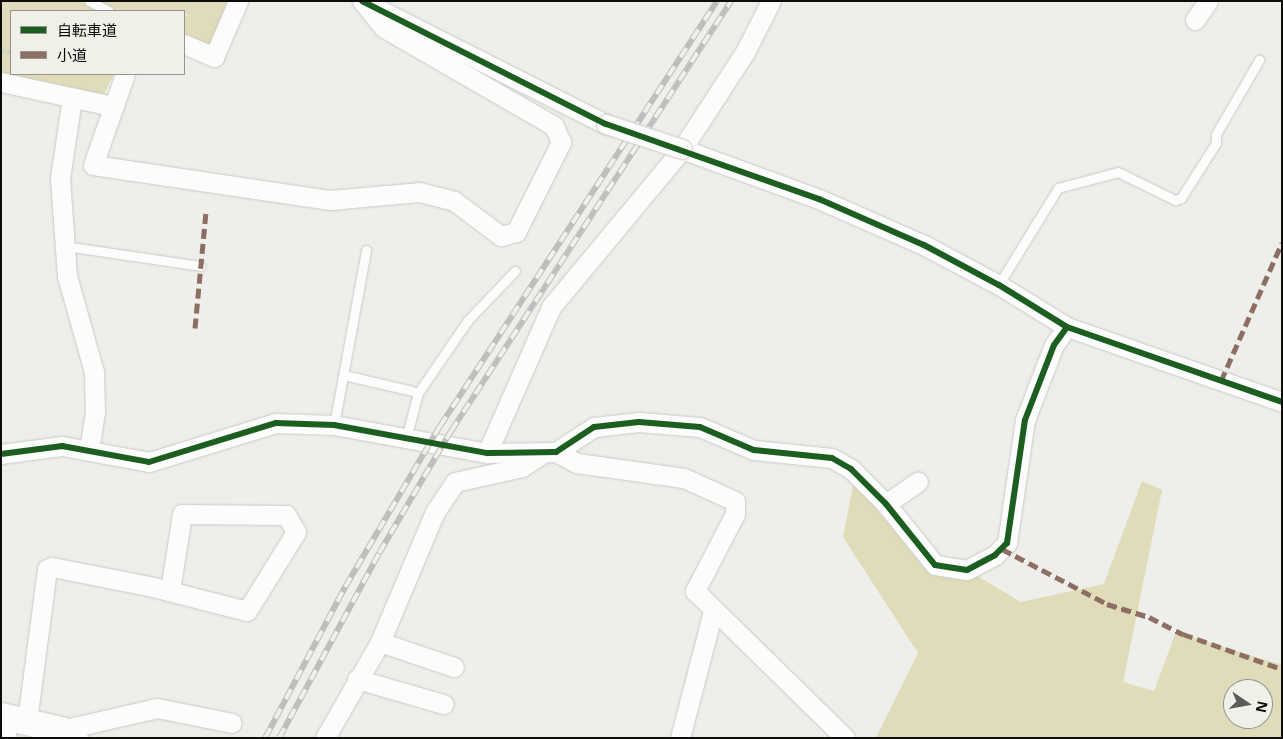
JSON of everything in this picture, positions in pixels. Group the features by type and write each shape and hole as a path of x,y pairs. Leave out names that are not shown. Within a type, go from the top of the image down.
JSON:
{"main road":[{"path":"10,723 71,736"}],"street":[{"path":"185,44 214,57 238,1"},
{"path":"362,1 606,124 819,198 924,245 999,284 1067,326 1282,402"},
{"path":"125,75 112,106 93,165 330,200 419,192 454,201 501,236 516,232 561,142 554,126 384,28 362,1"},
{"path":"487,453 551,307 682,149 745,52 771,1"},
{"path":"1195,20 1208,1"},
{"path":"1,82 112,106"},
{"path":"72,98 60,178 67,276 94,372 95,412 89,450"},
{"path":"325,738 357,679 380,642 435,512 455,482 522,467 594,427 639,422 700,427 754,450 832,458 851,469 886,504 935,565 967,570 1002,550 1011,528 1024,420 1054,345 1067,326"},
{"path":"1,454 62,446 149,462 276,423 334,425 487,453 551,452 577,463 684,478 736,501 735,514 695,591 713,611 845,738"},
{"path":"886,504 918,482"},
{"path":"10,723 47,569 52,567 72,570 170,591 247,611 296,532 286,515 182,514 170,591"},
{"path":"680,738 713,611"},
{"path":"380,642 454,667"},
{"path":"357,679 443,704"},
{"path":"71,736 157,708 232,723"}],"lane":[{"path":"89,1 108,10"},
{"path":"999,284 1058,188 1118,172 1175,200 1181,198 1216,143 1216,134 1259,60"},
{"path":"65,246 201,266"},
{"path":"334,425 366,250"},
{"path":"406,439 418,393 468,320 515,271"},
{"path":"344,375 412,391"}],"shaded area":[{"path":"1,1 238,1 212,43 198,45 185,39 185,16 188,17 185,10 10,10 10,75 114,75 104,94 1,75"},
{"path":"854,481 924,568 974,574 1021,602 1104,584 1142,481 1162,490 1123,682 1154,691 1176,632 1282,665 1282,738 876,738 918,653 843,537"}],"railway":[{"path":"265,738 345,587 440,426 717,1"},
{"path":"279,738 379,553 451,431 731,1"}],"marked path":[{"path":"195,328 206,211"},
{"path":"1221,381 1282,243"},
{"path":"1002,549 1107,604 1149,617 1183,634 1282,669"}],"cycle path":[{"path":"362,1 606,124 819,199 924,245 999,285 1067,327 1282,402"},
{"path":"1,454 62,446 149,462 276,423 334,425 487,453 556,452 594,427 639,422 700,427 754,450 832,458 851,469 886,504 935,565 967,570 995,555 1007,543 1025,420 1054,345 1067,327"}]}
